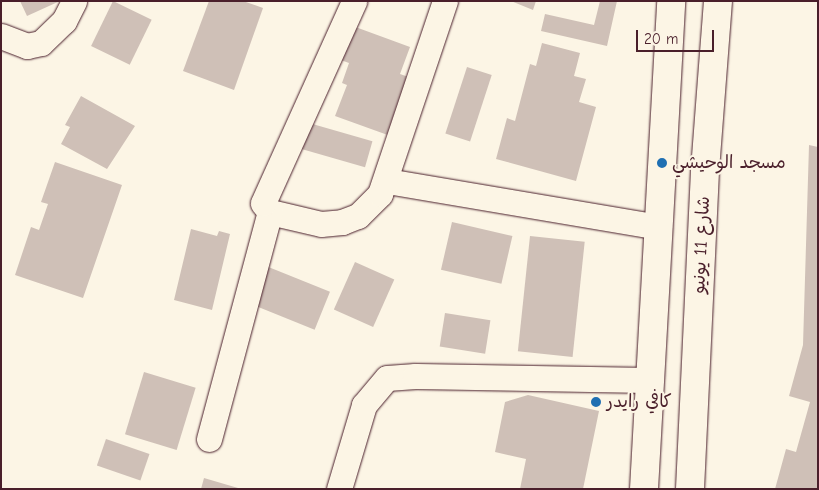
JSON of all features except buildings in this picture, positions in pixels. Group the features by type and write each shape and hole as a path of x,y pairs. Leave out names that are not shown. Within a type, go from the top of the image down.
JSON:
{"highway":[{"path":"644,489 671,1"},
{"name":"شارع 11 يونيو","path":"690,489 705,170 718,1"}],"street":[{"path":"1,36 27,46 41,43 64,22 74,1"},
{"path":"354,1 263,203 270,212 321,224 342,222 358,216 380,194 387,181 445,1"},
{"path":"387,181 659,227"},
{"path":"209,439 270,212"},
{"path":"339,489 364,405 387,378 414,376 650,380"}],"place":[{"name":"مسجد الوحيشي","path":"662,163"},
{"name":"كافي رايدر","path":"596,402"}]}
